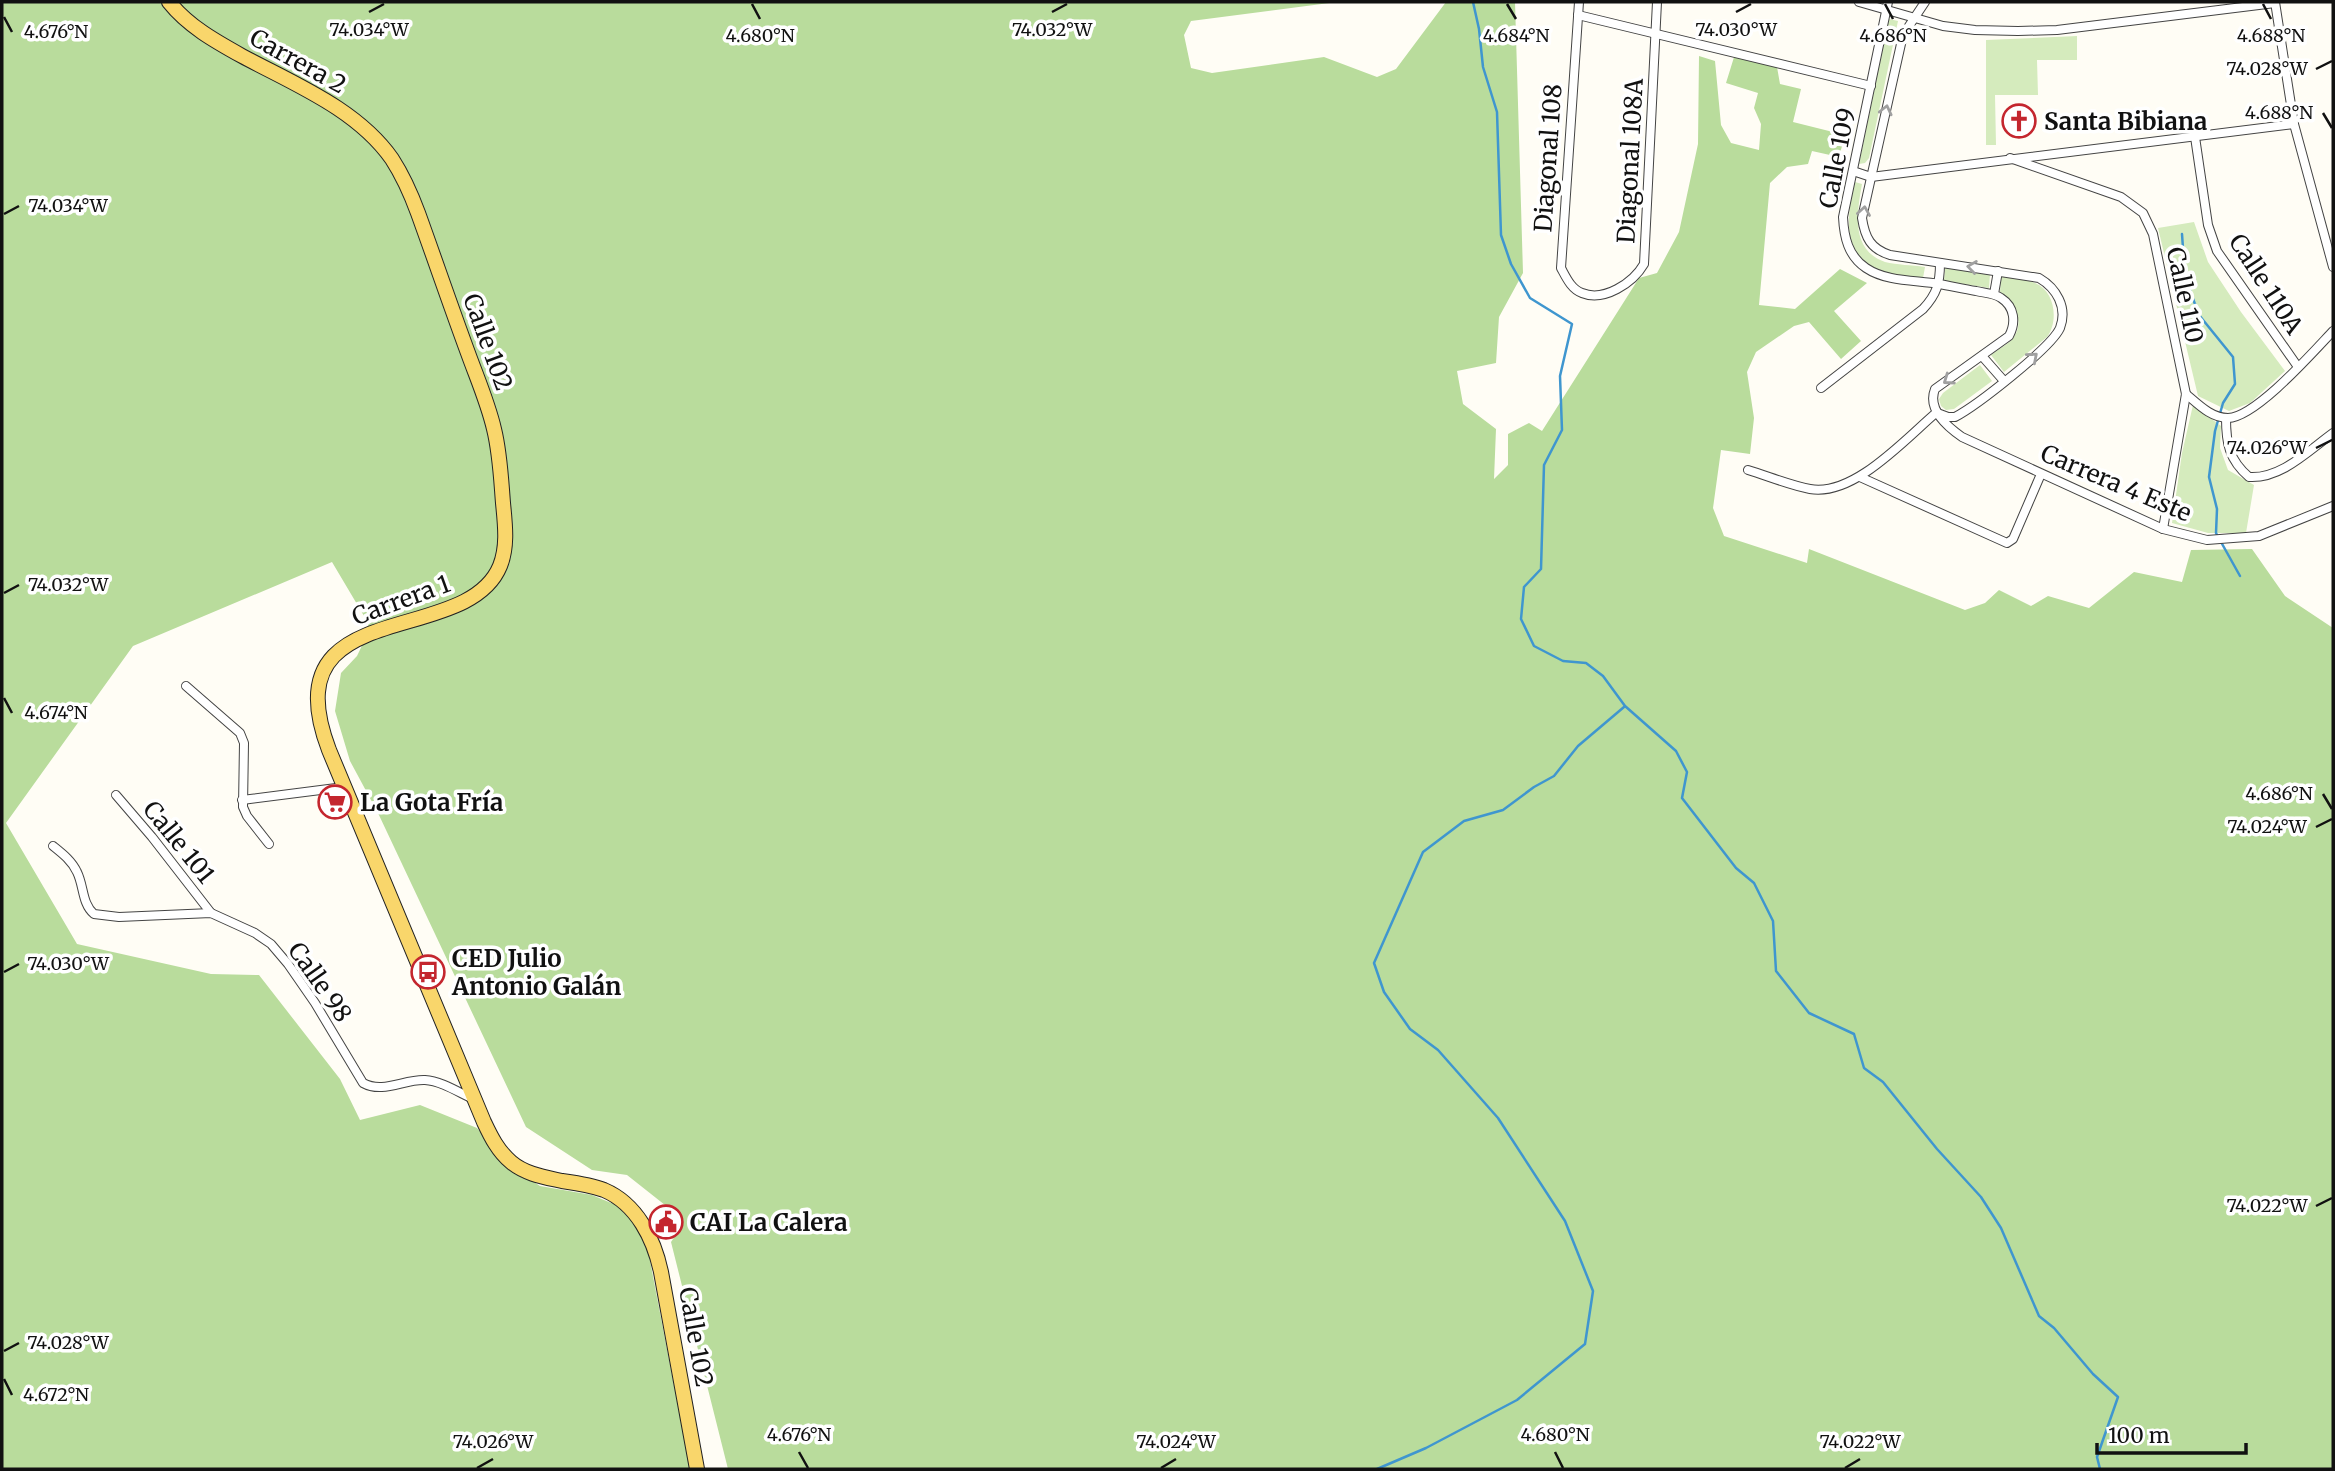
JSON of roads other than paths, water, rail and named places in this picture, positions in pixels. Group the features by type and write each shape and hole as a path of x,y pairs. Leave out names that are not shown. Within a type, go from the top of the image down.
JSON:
{"main road":[{"name":"Carrera 2","path":"169,2 199,31 331,105 372,136"},
{"name":"Calle 102","path":"372,136 391,157 411,196 494,429 505,544 500,568 493,578"},
{"name":"Carrera 1","path":"344,788 318,718 319,691 327,666 344,647 354,641 462,602 480,592 493,578"},
{"path":"344,788 475,1100"},
{"name":"Calle 102","path":"475,1100 491,1137 512,1163 536,1175 607,1192 626,1204 653,1242 658,1256 697,1469"}],"street":[{"name":"Diagonal 108","path":"1579,2 1561,268 1570,284 1581,293 1598,295"},
{"name":"Diagonal 108A","path":"1598,295 1615,290 1630,280 1639,273 1644,264 1657,2"},
{"path":"1859,2 1887,6 1943,26 1975,30 2057,30 2275,2 2294,124 2333,267"},
{"name":"Calle 109","path":"1926,2 1903,36 1861,218 1870,244 1880,252 2039,278 2049,284 2057,294 2063,316 2059,329 2052,340 2004,381"},
{"name":"Calle 109","path":"1887,6 1843,217 1844,237 1852,254 1864,267 1882,277 1940,284 1994,295"},
{"path":"1578,15 1871,86"},
{"path":"1853,172 1871,177 2294,124"},
{"name":"Calle 110A","path":"2196,137 2208,225 2217,251 2298,367"},
{"name":"Calle 110","path":"2010,159 2121,197 2143,213 2153,234 2186,394 2163,529"},
{"path":"1821,388 1923,309 1940,284 1941,263"},
{"path":"1982,356 2004,381 1955,416 1948,417 1937,412 1932,396 1935,389 2009,336 2014,322 2009,305 1994,295 1998,271"},
{"path":"2186,394 2208,412 2226,418 2241,415 2298,367 2333,331"},
{"path":"1748,470 1811,489 1839,488 1860,477 1937,412"},
{"name":"Carrera 4 Este","path":"1937,412 1945,424 1962,437 2163,529 2207,540 2259,536 2333,506"},
{"path":"2226,418 2226,444 2231,456 2249,477 2274,474 2333,433"},
{"path":"1860,477 2002,542 2010,542 2041,474"},
{"path":"186,686 240,733 244,743 242,800 247,816 269,844"},
{"path":"242,800 344,788"},
{"name":"Calle 101","path":"116,795 211,913"},
{"name":"Calle 98","path":"54,846 72,863 87,906 100,917 211,913 255,933 271,944 308,992 367,1086 393,1086 427,1080 475,1100"}],"waterway":[{"path":"1473,2 1483,67 1497,112 1501,235 1511,264 1530,298 1572,324 1560,376 1562,430 1544,465 1541,569 1524,587 1521,619 1534,646 1563,661 1586,663 1603,676 1625,706 1676,751 1687,772 1682,798 1736,868 1754,883 1773,921 1776,971 1809,1013 1854,1034 1864,1068 1883,1082 1937,1149 1981,1197 2001,1228 2039,1316 2054,1328 2093,1374 2118,1397 2097,1457 2100,1469"},
{"path":"2182,234 2185,277 2199,315 2233,357 2235,384 2223,403 2215,431 2209,477 2217,509 2216,533 2240,576"},
{"path":"1377,1469 1426,1448 1517,1400 1585,1344 1593,1291 1565,1221 1498,1118 1438,1050 1410,1029 1384,992 1374,963 1423,852 1464,821 1503,810 1554,776 1578,746 1624,707"}],"place":[{"name":"Santa Bibiana","path":"2019,121"},
{"name":"La Gota Fría","path":"335,802"},
{"name":"CED Julio Antonio Galán","path":"428,972"},
{"name":"CAI La Calera","path":"666,1222"}]}
